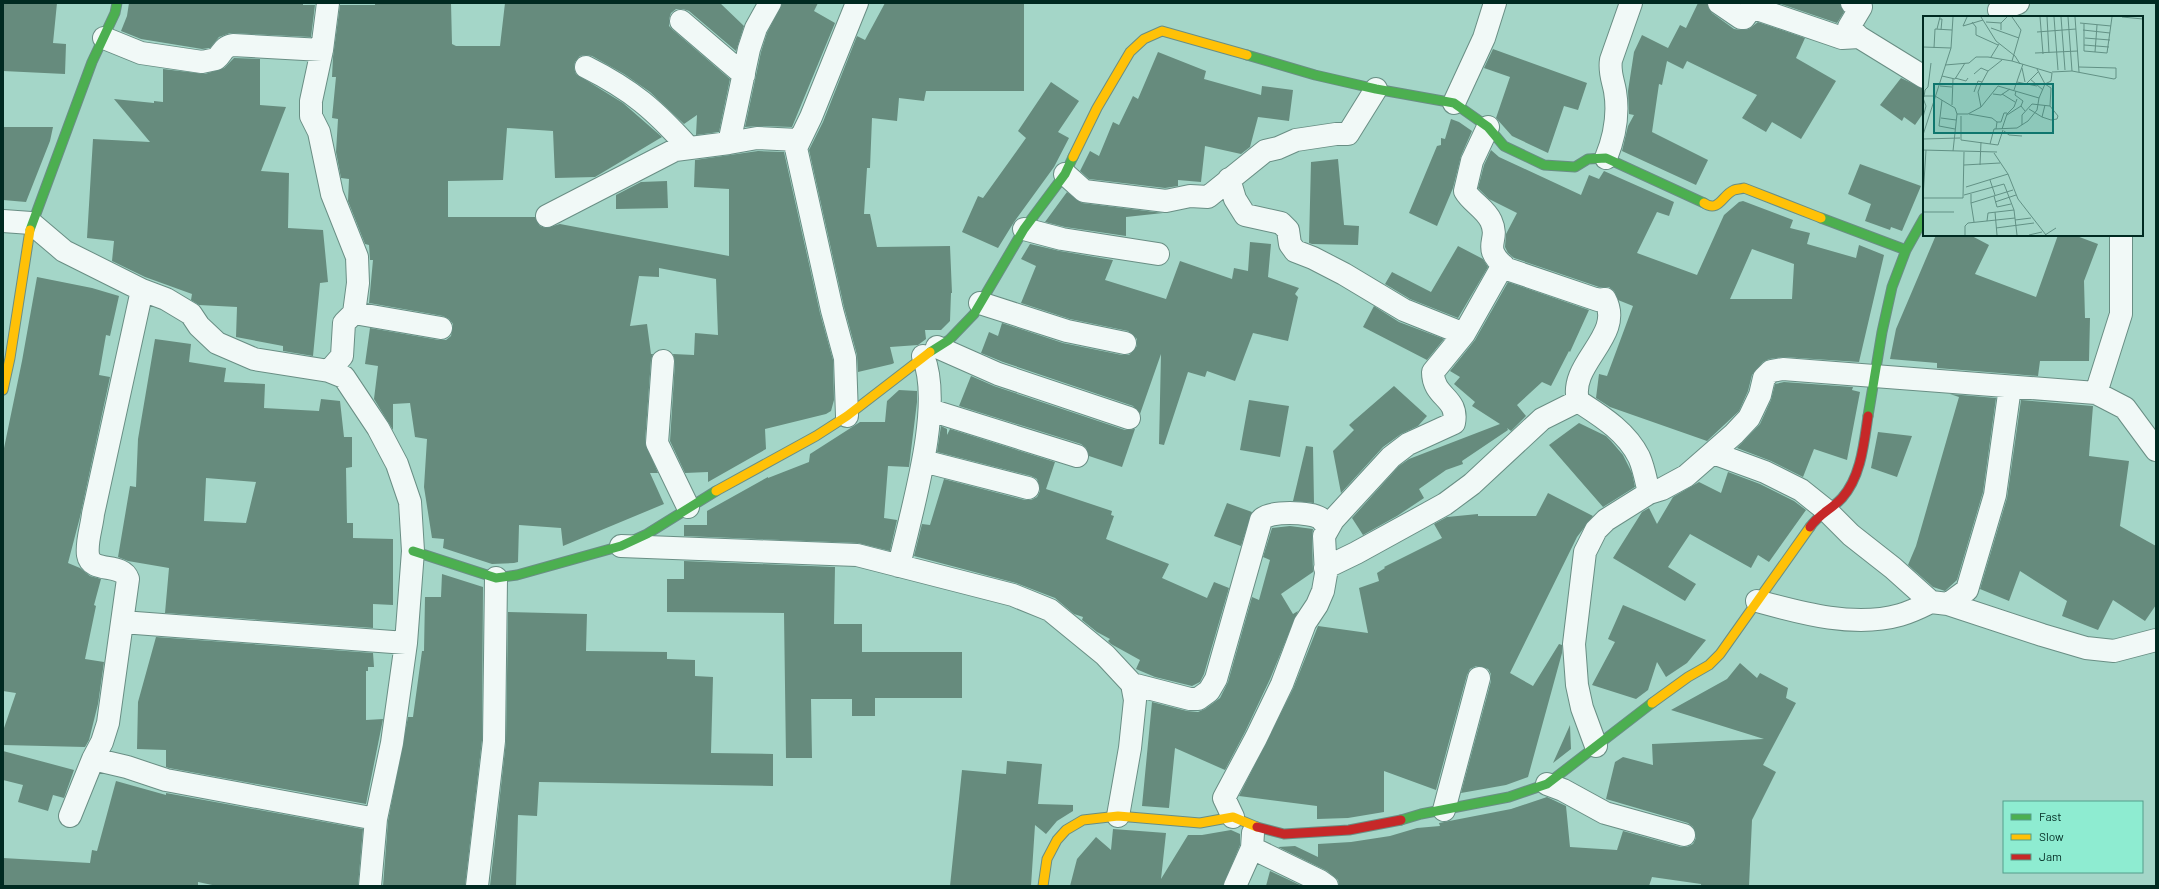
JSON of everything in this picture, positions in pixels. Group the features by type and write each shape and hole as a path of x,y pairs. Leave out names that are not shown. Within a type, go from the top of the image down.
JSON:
{"street":[{"path":"3,390 10,358 31,223 62,145 92,62 104,38 117,3"},
{"path":"328,3 322,50 311,101 312,116 319,132 332,194 358,257 358,283 354,313 344,323 342,356 329,371"},
{"path":"729,143 744,75 748,49 756,28 770,3"},
{"path":"847,416 845,358 796,155 798,140 811,117 857,3"},
{"path":"1454,103 1484,38 1495,3"},
{"path":"1606,158 1616,129 1616,100 1610,70 1611,60 1631,3"},
{"path":"1719,3 1741,18 1750,10 1760,10 1842,38 1859,37"},
{"path":"1852,3 1861,7 1849,26 1859,37 1923,76"},
{"path":"681,21 744,75"},
{"path":"413,551 496,578 518,575 621,546 647,534 688,507 816,436 847,416 930,351 950,340 962,328 980,303 1024,229 1065,174 1097,108 1130,52 1135,45 1162,31 1315,75 1376,89 1454,103 1488,127 1504,146 1544,165 1575,167 1588,159 1598,157 1606,158 1697,199 1708,206 1718,205 1733,190 1744,188 1906,250"},
{"path":"104,38 141,53 202,62 216,59 222,50 227,46 233,45 322,50"},
{"path":"586,67 612,81 640,99 663,118 689,148"},
{"path":"1065,174 1084,191 1166,202 1190,196 1208,197 1265,151 1278,148 1296,140 1336,134 1348,134 1376,89"},
{"path":"1488,127 1472,161 1465,191 1467,196 1480,206 1492,223 1492,249 1496,260 1507,269 1598,300 1605,300 1610,310 1609,322 1578,378 1576,393 1578,401 1608,421 1628,439 1639,458 1649,493"},
{"path":"547,216 675,150 757,138 798,140"},
{"path":"1229,179 1235,199 1245,215 1281,223 1288,230 1290,244 1295,251 1313,258 1344,274 1404,310 1464,334"},
{"path":"1043,886 1047,859 1057,840 1066,830 1083,820 1118,816 1200,822 1233,817 1253,826 1284,834 1348,830 1388,824 1421,814 1508,797 1547,784 1666,692 1709,665 1720,654 1817,517 1842,498 1855,476 1862,455 1892,287 1906,250 1923,220"},
{"path":"3,221 31,223 64,251 142,290 166,299 191,314 199,326 218,343 254,359 329,371 344,377 378,428 397,464 410,502 413,551 406,643 392,742 376,819 370,886"},
{"path":"1024,229 1062,239 1158,254"},
{"path":"2096,393 2121,314 2121,236"},
{"path":"1233,817 1224,798 1256,738 1282,684 1305,623 1320,598 1325,581 1324,536 1333,520 1366,482 1391,457 1408,444 1454,423 1453,409 1448,400 1434,386 1433,372 1464,334 1503,265"},
{"path":"70,816 108,723 128,584 127,576 121,570 95,565 88,557 88,550 93,514 142,290"},
{"path":"980,303 1067,331 1125,343"},
{"path":"354,313 441,328"},
{"path":"898,566 923,461 930,410 930,351"},
{"path":"930,351 1129,418"},
{"path":"663,361 657,443 688,507"},
{"path":"1596,746 1582,708 1577,685 1574,644 1585,552 1596,530 1606,520 1649,493 1662,489 1686,476 1713,453 1749,418 1760,395 1764,378 1770,371 1783,369 2096,393 2125,408 2156,450"},
{"path":"1757,601 1812,615 1859,620 1884,619 1940,603 1967,590 1995,495 2010,387"},
{"path":"1325,568 1356,553 1446,504 1472,484 1542,420 1578,401"},
{"path":"930,410 1077,456"},
{"path":"1713,453 1765,472 1801,490 1826,510 1851,535 1940,603 2086,648 2114,651 2156,640"},
{"path":"923,461 1028,488"},
{"path":"621,546 844,553 1013,595 1050,610 1104,655 1132,684 1190,699 1198,699 1209,691 1216,679 1231,632 1261,520 1269,514 1306,515 1320,518 1328,528"},
{"path":"477,886 494,741 496,578"},
{"path":"122,622 406,643"},
{"path":"1444,810 1479,678"},
{"path":"1118,816 1130,748 1135,700 1132,684"},
{"path":"93,759 127,767 166,780 376,819"},
{"path":"1547,784 1563,790 1605,813 1684,835"},
{"path":"1234,886 1252,848 1253,826"},
{"path":"1252,848 1320,881 1327,886"}],"building":[{"path":"3,3 57,3 53,43 66,44 65,74 3,71"},
{"path":"129,3 303,3 303,5 315,5 311,37 230,33 219,37 210,48 202,49 141,39 121,31 127,16"},
{"path":"375,3 451,3 452,44 456,46 500,46 505,3 720,3 744,26 736,51 689,11 676,9 671,13 669,19 669,26 673,30 730,79 719,132 696,135 697,115 684,124 650,92 624,74 592,56 580,56 575,62 574,68 576,74 623,103 662,137 595,177 555,178 553,131 507,128 503,180 448,181 448,217 535,217 540,226 546,228 560,224 729,256 729,189 694,187 695,160 758,151 784,152 820,313 833,360 834,400 831,411 826,414 765,429 766,449 708,482 708,472 685,473 670,441 675,362 673,354 694,355 695,333 718,335 716,279 659,268 659,277 639,276 630,326 647,324 651,354 653,354 651,360 645,442 658,473 650,473 664,504 563,546 561,528 519,525 518,562 514,563 492,564 443,548 444,539 432,538 424,487 427,439 415,437 410,403 393,404 393,430 374,399 378,366 365,364 370,328 446,340 451,336 453,324 449,319 443,316 369,303 373,260 370,260 369,245 365,244 348,201 349,179 341,178 336,152 338,119 332,118 336,77 332,77 333,57 340,5 375,5"},
{"path":"782,3 818,3 814,11 835,23 792,127 745,127 761,52 767,33"},
{"path":"885,3 1024,3 1024,91 926,91 924,101 899,98 897,121 872,118 870,168 867,168 864,214 870,214 877,247 950,246 952,293 950,321 941,330 925,330 926,339 918,345 890,347 894,363 858,372 857,355 844,307 809,150 823,122 857,36 865,40"},
{"path":"1698,3 1707,3 1712,13 1734,29 1749,29 1758,22 1805,38 1796,58 1836,81 1801,139 1772,122 1766,132 1742,118 1757,95 1687,61 1683,69 1667,61 1662,85 1659,84 1652,132 1708,160 1696,185 1622,151 1628,126 1634,115 1629,114 1628,91 1634,52 1642,35 1668,48 1680,25 1686,28"},
{"path":"1778,3 1840,3 1844,12 1837,23"},
{"path":"1493,49 1587,83 1578,110 1564,106 1548,153 1512,136 1496,118 1510,77 1484,68"},
{"path":"1158,52 1206,71 1204,79 1261,95 1262,86 1293,90 1289,121 1258,117 1250,147 1241,154 1205,146 1201,182 1178,180 1178,186 1165,188 1089,179 1080,171 1090,151 1099,156 1113,122 1119,125 1133,96 1138,99"},
{"path":"234,58 260,59 260,105 286,107 261,171 289,173 288,228 323,230 328,282 320,283 313,356 283,351 283,346 236,337 237,307 199,305 191,300 192,294 145,277 112,261 114,241 87,238 93,139 150,142 114,99 154,103 154,101 163,102 163,69 205,74 224,68"},
{"path":"1901,78 1923,89 1923,113 1915,125 1904,117 1902,121 1880,105"},
{"path":"1051,82 1079,101 1058,132 1069,138 1054,167 1014,222 998,248 962,232 978,196 983,198 1026,138 1018,131"},
{"path":"1451,119 1459,122 1472,131 1461,156 1453,188 1437,226 1409,213 1437,146 1441,145 1441,138 1445,139"},
{"path":"3,127 53,127 50,141 26,202 3,200"},
{"path":"1491,150 1499,157 1581,195 1589,175 1599,179 1604,171 1674,202 1669,216 1657,212 1637,253 1697,275 1724,215 1739,202 1743,201 1793,220 1790,228 1810,233 1807,244 1856,258 1859,245 1884,255 1859,362 1784,357 1769,359 1763,362 1752,375 1748,391 1739,411 1707,441 1610,407 1596,398 1599,374 1607,376 1633,306 1618,300 1614,291 1609,287 1599,287 1514,258 1508,253 1505,247 1506,234 1517,213 1489,199 1478,188 1484,165","holes":["1752,249 1794,264 1792,299 1730,299"]},
{"path":"1338,159 1344,225 1359,226 1358,245 1312,244 1309,243 1311,162"},
{"path":"1860,164 1921,186 1902,231 1891,227 1890,230 1865,221 1871,204 1848,194"},
{"path":"667,181 668,208 616,209 616,195 641,182"},
{"path":"1067,192 1082,203 1163,213 1126,217 1126,236 1065,227 1045,222"},
{"path":"1936,236 1972,236 1989,245 1975,274 2036,297 2058,236 2077,236 2098,244 2084,281 2085,318 2090,318 2089,361 2040,361 2038,376 1937,368 1937,363 1890,359 1896,329"},
{"path":"1250,242 1271,244 1268,277 1299,288 1295,294 1298,297 1288,341 1253,333 1235,381 1207,371 1205,377 1188,372 1164,445 1159,444 1161,354 1140,414 1133,406 1003,362 981,353 989,332 998,336 1002,323 1063,343 1122,355 1129,355 1137,346 1137,339 1128,331 1070,319 1021,303 1036,266 1021,259 1030,244 1113,260 1105,280 1166,299 1180,261 1232,279 1234,268 1248,271"},
{"path":"1458,246 1483,259 1488,267 1458,318 1410,299 1385,284 1392,272 1431,292"},
{"path":"37,277 92,288 119,296 110,336 106,335 99,375 110,377 80,517 68,563 80,568 90,576 101,579 94,605 96,606 85,659 104,662 98,704 89,740 85,747 3,745 3,731 16,693 3,691 3,453 22,361"},
{"path":"1508,282 1589,310 1570,352 1569,351 1551,386 1542,382 1517,405 1526,416 1511,431 1507,428 1508,430 1462,461 1463,464 1446,470 1419,489 1424,498 1397,516 1363,535 1352,518 1399,466 1409,459 1500,424 1472,406 1475,402 1454,384 1460,377 1450,371 1475,340"},
{"path":"1374,306 1399,322 1444,339 1427,360 1363,327"},
{"path":"155,339 191,344 189,362 226,368 224,382 265,384 264,408 319,411 321,399 340,401 344,437 352,437 352,467 346,468 347,523 353,523 353,538 393,539 393,605 373,604 373,628 165,613 169,568 128,561 118,557 130,486 136,487 138,439","holes":["206,478 256,482 246,523 204,521"]},
{"path":"971,376 994,386 1125,430 1135,429 1122,467 1089,456 1086,448 1081,444 959,406"},
{"path":"1784,382 1853,387 1852,390 1860,392 1847,460 1814,449 1803,477 1771,461 1737,448 1760,424 1771,400 1775,384"},
{"path":"1394,386 1427,416 1418,426 1401,434 1383,447 1341,493 1333,451 1354,430 1349,425"},
{"path":"899,390 917,391 917,402 909,467 888,466 884,518 897,520 890,551 858,543 684,536 684,525 707,525 707,511 768,477 809,462 810,454 860,422 885,422 887,401"},
{"path":"1950,394 1996,398 1983,492 1957,580 1945,591 1933,587 1908,565 1916,546 1959,397"},
{"path":"1249,400 1289,406 1280,457 1240,450"},
{"path":"2021,400 2093,406 2089,456 2129,461 2120,526 2156,546 2156,605 2145,621 2113,600 2098,630 2062,616 2067,601 2020,571 2009,601 1980,589 2007,498"},
{"path":"1579,423 1606,436 1623,455 1632,473 1635,487 1603,507 1549,445"},
{"path":"941,426 947,429 947,435 950,429 1055,462 1046,489 1112,511 1111,515 1114,516 1106,539 1169,564 1162,578 1207,598 1214,582 1229,588 1204,674 1200,682 1192,686 1155,677 1136,669 1140,660 1111,644 1108,641 1110,639 1097,632 1082,620 1083,617 1074,614 1055,598 1016,583 914,556 922,524 930,525 944,479 1025,500 1031,500 1037,497 1040,491 1037,479 1031,476 937,452"},
{"path":"1878,432 1912,436 1897,477 1871,468"},
{"path":"1306,446 1313,447 1314,503 1293,501"},
{"path":"1728,472 1760,484 1794,501 1806,510 1769,562 1758,555 1751,568 1690,534 1668,567 1696,584 1685,601 1613,558 1642,512 1649,508 1657,524 1673,497 1699,482 1721,493"},
{"path":"1548,493 1593,516 1577,537 1510,673 1533,686 1559,644 1562,645 1562,653 1528,777 1506,785 1461,793 1491,681 1491,674 1488,669 1476,666 1470,669 1467,675 1436,790 1384,771 1384,812 1348,818 1317,819 1317,806 1239,796 1293,689 1318,626 1368,633 1359,588 1379,581 1377,573 1385,568 1384,567 1442,538 1434,524 1447,517 1478,514 1478,516 1536,516"},
{"path":"1227,503 1252,512 1241,546 1214,536"},
{"path":"1290,526 1313,529 1313,572 1281,594 1293,614 1298,611 1270,679 1225,770 1175,748 1169,808 1142,806 1152,702 1187,711 1198,712 1205,709 1220,698 1228,682 1252,597 1259,600 1270,560 1263,557 1272,528"},
{"path":"684,561 835,567 834,624 862,624 862,652 962,652 962,698 875,698 875,716 852,716 852,699 811,699 812,758 786,758 784,613 667,612 667,579 684,579"},
{"path":"442,574 483,587 482,740 465,886 383,886 388,821 408,717 413,717 422,651 424,651 425,597 441,597"},
{"path":"1623,605 1706,640 1687,663 1666,677 1657,662 1648,690 1636,699 1592,685 1615,642 1608,639"},
{"path":"508,612 587,614 586,651 667,652 667,659 695,660 695,676 713,677 711,753 773,754 773,786 539,782 537,816 518,815 516,886 490,886 506,741"},
{"path":"156,637 373,653 374,667 368,667 368,671 366,671 366,720 383,719 366,804 169,768 166,767 166,750 137,749 138,702"},
{"path":"1740,663 1757,678 1760,673 1788,688 1786,698 1796,703 1763,765 1776,772 1752,820 1749,886 1701,886 1701,884 1652,877 1649,886 1339,886 1338,880 1327,871 1278,847 1295,846 1318,857 1318,844 1351,842 1390,836 1417,828 1440,826 1439,823 1511,809 1547,797 1566,806 1570,847 1617,850 1623,831 1681,847 1687,847 1693,844 1696,838 1693,827 1688,823 1606,799 1615,762 1623,757 1653,765 1652,744 1764,739 1671,710 1727,679"},
{"path":"1570,725 1571,749 1553,763"},
{"path":"3,751 74,770 64,798 53,795 48,811 18,802 23,785 3,780"},
{"path":"1007,761 1042,764 1038,804 1073,805 1073,811 1057,821 1046,834 1035,825 1031,886 950,886 962,770 1006,774"},
{"path":"116,781 166,795 166,793 363,829 358,886 217,886 198,882 198,886 3,886 3,858 90,863 92,850 97,851"},
{"path":"1113,829 1166,833 1161,879 1188,835 1202,835 1231,830 1240,834 1240,845 1223,886 1070,886 1077,859 1096,837 1111,850"},
{"path":"1270,871 1302,886 1266,886"}],"traffic: fast":[{"path":"30,230 92,62 115,13 117,3"},
{"path":"1247,55 1315,75 1376,89 1454,103 1488,127 1504,146 1544,165 1575,167 1588,159 1606,158 1704,203"},
{"path":"930,352 949,340 974,314 1024,229 1065,174 1073,157"},
{"path":"1821,218 1906,250 1923,220"},
{"path":"1868,416 1882,332 1892,287 1906,250"},
{"path":"413,551 496,578 517,575 621,546 647,534 716,491"},
{"path":"1401,820 1421,814 1509,797 1547,784 1652,703"}],"traffic: slow":[{"path":"1073,157 1097,108 1130,52 1144,39 1162,31 1247,55"},
{"path":"1704,203 1709,206 1717,205 1730,192 1744,188 1821,218"},
{"path":"3,390 10,358 30,230"},
{"path":"716,491 816,436 847,416 930,352"},
{"path":"1652,703 1688,677 1709,665 1720,654 1810,527"},
{"path":"1043,886 1047,859 1057,840 1066,830 1083,820 1118,816 1200,823 1233,817 1257,827"}],"traffic: jam":[{"path":"1810,527 1817,519 1842,498 1854,480 1861,459 1868,416"},
{"path":"1257,827 1284,834 1349,830 1401,820"}]}
